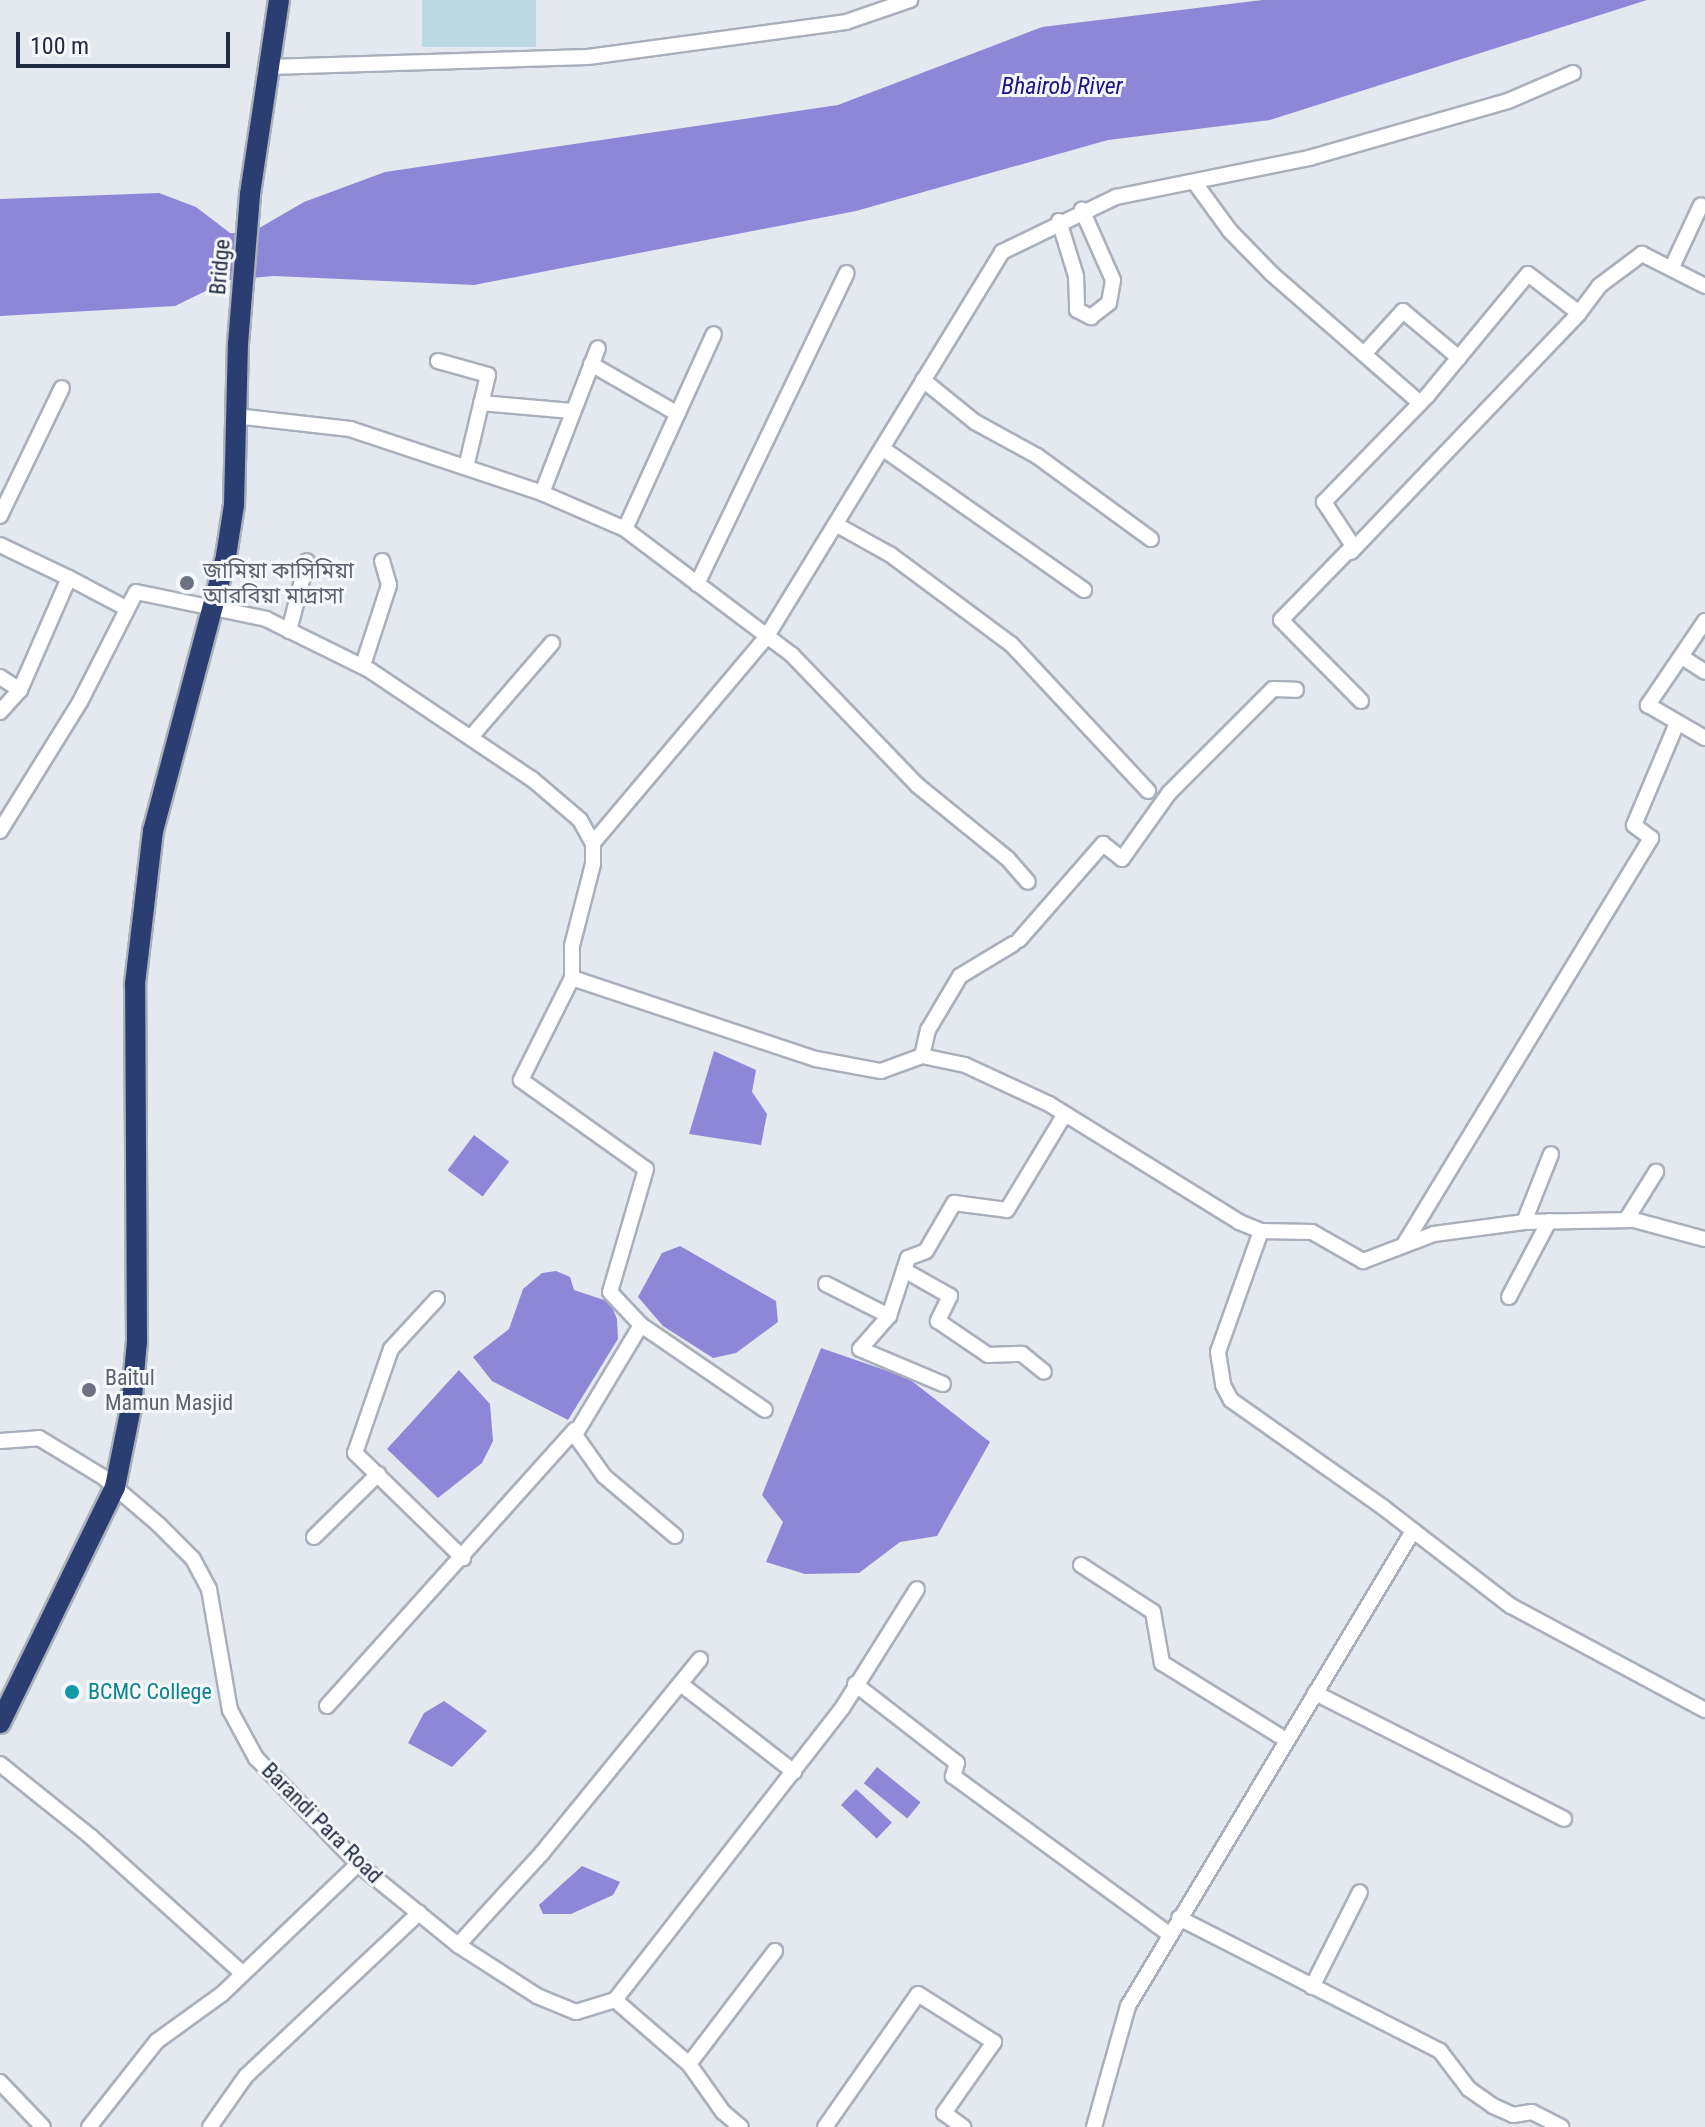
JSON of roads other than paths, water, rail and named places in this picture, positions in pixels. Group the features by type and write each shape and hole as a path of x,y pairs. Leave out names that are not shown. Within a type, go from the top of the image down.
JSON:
{"highway":[{"name":"Bridge","path":"0,1723 115,1487 137,1341 135,984 153,831 226,556 234,505 238,344 250,194 279,0"}],"street":[{"path":"269,67 588,57 846,22 910,0"},
{"path":"593,843 765,639 1002,252 1059,221 1116,197 1195,183 1416,127 1508,101 1573,73"},
{"path":"1195,183 1230,231 1272,274 1420,403"},
{"path":"1672,267 1701,205"},
{"path":"1059,221 1076,276 1077,310 1091,317 1109,303 1113,280 1082,210"},
{"path":"1361,701 1281,620 1351,552 1579,313 1599,286 1642,254 1705,286"},
{"path":"697,584 847,273"},
{"path":"1351,552 1352,542 1324,502 1420,403 1528,274 1579,313"},
{"path":"1364,354 1403,311 1459,358"},
{"path":"625,529 714,334"},
{"path":"542,493 598,348"},
{"path":"438,361 488,375 466,467"},
{"path":"591,364 678,414"},
{"path":"923,380 975,422 1037,456 1151,539"},
{"path":"0,516 62,388"},
{"path":"481,403 572,411"},
{"path":"235,416 350,429 542,493 625,529 765,639 792,655 917,785 1008,859 1028,882"},
{"path":"882,448 1084,590"},
{"path":"837,525 891,555 1011,644 1148,791"},
{"path":"0,545 126,608"},
{"path":"289,631 307,561"},
{"path":"364,662 389,585 382,561"},
{"path":"0,712 20,690 69,578"},
{"path":"0,831 80,702 136,592 266,619 371,671 471,737 580,820 593,843 593,864 572,946 572,978 521,1080 646,1169 608,1288 641,1325 765,1410"},
{"path":"1705,621 1648,705 1705,738"},
{"path":"471,737 552,643"},
{"path":"1682,657 1705,672"},
{"path":"0,677 20,690"},
{"path":"922,1056 928,1030 960,976 1016,942 1103,844 1122,859 1169,793 1273,689 1296,690"},
{"path":"1405,1243 1651,838 1634,825 1677,723"},
{"path":"572,978 816,1059 881,1071 922,1056 965,1065 1065,1114 1199,1199 1261,1231 1312,1232 1367,1261 1405,1243 1524,1222 1626,1220 1705,1239"},
{"path":"943,1384 860,1349 889,1316 908,1258 926,1251 954,1203 1007,1210 1065,1114"},
{"path":"1524,1222 1551,1154"},
{"path":"1626,1220 1656,1172"},
{"path":"1509,1297 1549,1221"},
{"path":"1261,1231 1219,1344 1226,1393 1511,1606 1705,1710"},
{"path":"904,1270 950,1296 938,1321 988,1355 1022,1354 1044,1372"},
{"path":"826,1284 889,1316"},
{"path":"437,1299 391,1349 358,1433 355,1453 463,1558"},
{"path":"327,1706 575,1430 641,1325"},
{"path":"575,1430 604,1476 675,1536"},
{"name":"Barandi Para Road","path":"0,1441 39,1438 115,1487 193,1559 209,1589 230,1710 240,1735 256,1758 358,1864 458,1945 537,1996 576,2012 615,2000"},
{"path":"314,1537 378,1474"},
{"path":"1094,2127 1128,2006 1413,1531"},
{"path":"1081,1565 1153,1612 1162,1663 1278,1735"},
{"path":"741,2127 723,2112 689,2064 615,2000 794,1772 917,1589"},
{"path":"458,1945 682,1685 700,1659"},
{"path":"855,1684 957,1763 953,1776 1169,1934"},
{"path":"682,1685 794,1772"},
{"path":"1315,1693 1564,1819"},
{"path":"0,1764 91,1837 242,1973"},
{"path":"89,2127 157,2041 242,1973 358,1864"},
{"path":"1312,1987 1360,1892"},
{"path":"210,2127 246,2076 419,1913"},
{"path":"1179,1918 1440,2051 1469,2089 1493,2106 1513,2115 1532,2112 1561,2127"},
{"path":"689,2064 775,1951"},
{"path":"825,2127 918,1994 994,2042 944,2113 963,2127"},
{"path":"0,2082 43,2127"}],"water":[{"name":"Bhairob River","path":"1262,0 1647,0 1270,120 1108,140 856,211 474,285 274,276 228,280 175,306 0,316 0,199 159,193 196,207 230,233 249,234 304,202 385,172 838,105 1042,27"},
{"path":"714,1051 756,1070 752,1092 767,1114 761,1145 689,1134"},
{"path":"474,1135 509,1161 483,1197 448,1170"},
{"path":"680,1246 776,1301 778,1322 736,1353 713,1358 663,1326 638,1297 662,1253"},
{"path":"556,1271 570,1277 574,1290 610,1302 617,1319 618,1339 568,1420 492,1381 473,1357 509,1329 523,1289 542,1273"},
{"path":"821,1348 908,1378 990,1442 937,1536 900,1542 859,1573 805,1574 766,1562 783,1522 762,1495"},
{"path":"459,1370 490,1404 493,1441 482,1463 438,1498 387,1449"},
{"path":"444,1701 487,1731 452,1767 408,1743 424,1713"},
{"path":"877,1767 921,1802 907,1819 864,1783"},
{"path":"856,1789 892,1822 877,1839 841,1805"},
{"path":"582,1866 620,1882 613,1895 571,1914 543,1914 539,1905"}],"place":[{"name":"জামিয়া কাসিমিয়া আরবিয়া মাদ্রাসা","path":"187,583"},
{"name":"Baitul Mamun Masjid","path":"89,1390"},
{"name":"BCMC College","path":"72,1692"}]}
